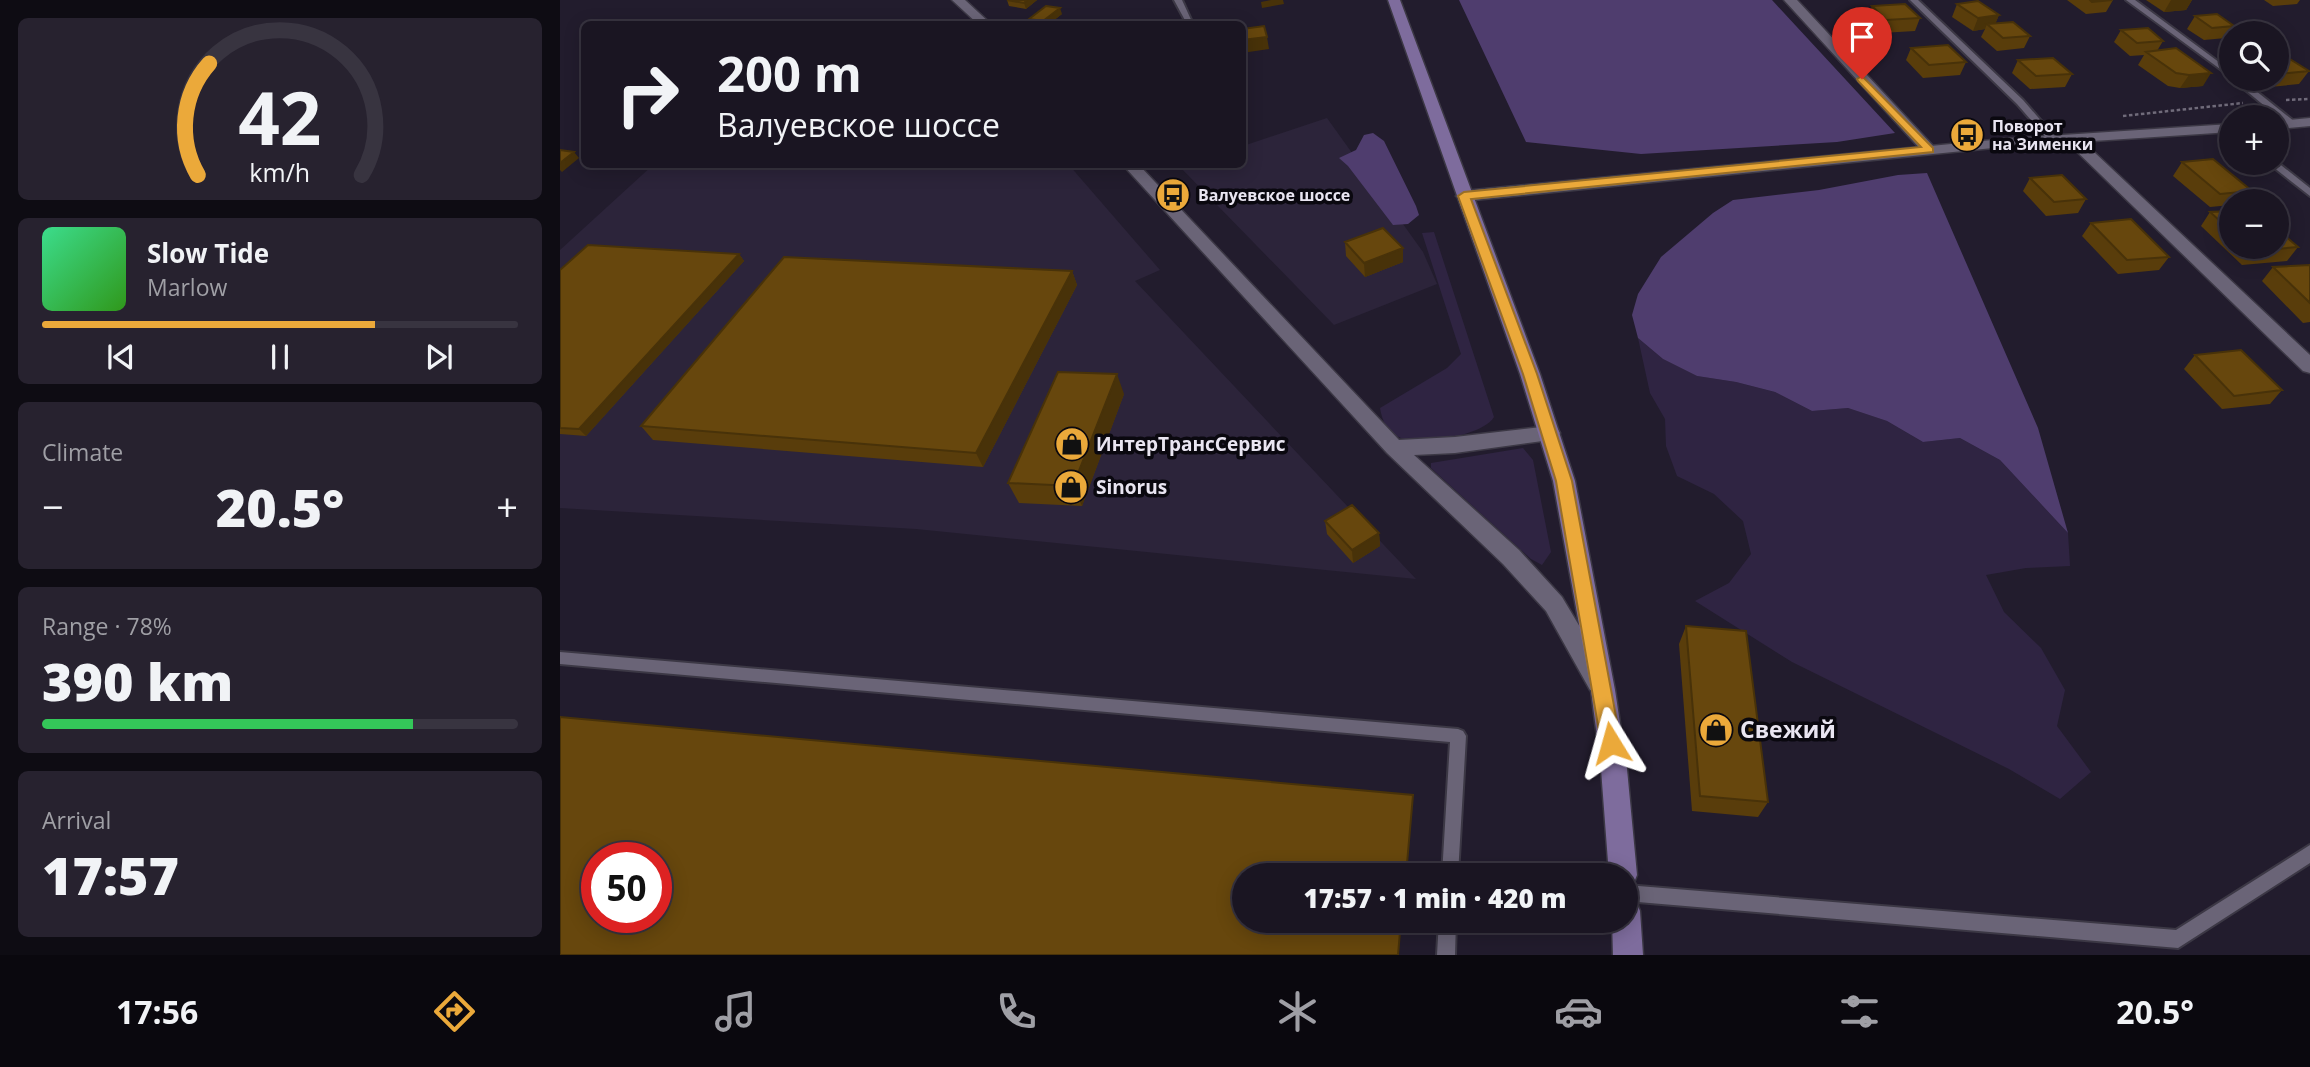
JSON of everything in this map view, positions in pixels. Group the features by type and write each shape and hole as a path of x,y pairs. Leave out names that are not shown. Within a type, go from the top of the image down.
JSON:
{"main road":[{"path":"1394,0 1550,433 1564,481 1603,690 1614,769 1622,863"},
{"path":"1627,933 1628,955"}],"street":[{"path":"958,0 982,21"},
{"path":"1790,0 1929,150"},
{"path":"2289,124 2310,122"},
{"path":"1464,196 2003,143 2219,130"},
{"path":"2072,139 2310,366"},
{"path":"1133,168 1394,447 1511,556 1554,604 1603,690"},
{"path":"1394,447 1455,445 1550,433"}],"lane":[{"path":"1178,0 1188,21"},
{"path":"1914,0 2020,102 2053,140"},
{"path":"2130,0 2219,66"},
{"path":"2249,91 2264,105"},
{"path":"2287,175 2310,193"},
{"path":"560,658 1458,736 1451,863"},
{"path":"1638,894 2178,939 2310,853"},
{"path":"1446,955 1447,933"}],"shaded area":[{"path":"1459,0 1772,0 1895,133 1837,142 1641,154 1526,142"},
{"path":"1327,118 1423,252 1437,284 1334,325 1181,168 1246,168 1246,145"},
{"path":"1373,133 1384,141 1416,206 1419,215 1408,224 1393,225 1339,158 1356,150 1364,135"},
{"path":"650,168 1072,168 1160,270 1135,281 1416,579 916,529 560,508 560,250"},
{"path":"1927,173 2038,428 2068,533 2000,460 1960,438 1923,442 1887,421 1848,408 1812,411 1775,392 1697,376 1663,359 1638,338 1632,315 1638,294 1661,257 1713,213 1733,200"},
{"path":"1434,232 1494,417 1488,424 1465,434 1411,440 1396,436 1389,430 1380,408 1447,368 1461,354 1422,233"},
{"path":"1638,338 1663,359 1697,376 1775,392 1812,411 1848,408 1887,421 1923,442 1960,438 2000,460 2068,533 2070,566 2026,568 1986,575 2004,612 2041,648 2065,690 2057,726 2091,772 2060,799 2009,769 1792,662 1695,601 1729,583 1751,554 1743,521 1714,494 1677,476 1666,446 1665,419 1650,393"},
{"path":"1523,448 1533,460 1551,552 1542,565 1531,559 1431,468 1431,463"}],"building":[{"path":"1978,1 1999,15 1978,18 1957,4"},
{"path":"1905,4 1920,18 1886,20 1872,6"},
{"path":"1046,6 1060,8 1043,21 1029,19"},
{"path":"2217,14 2227,21 2219,21 2219,27 2212,28 2195,16"},
{"path":"2013,22 2030,36 2003,38 1987,24"},
{"path":"1264,26 1267,37 1246,40 1246,28"},
{"path":"2148,28 2163,41 2137,43 2121,30"},
{"path":"1948,45 1966,62 1929,65 1911,48"},
{"path":"2176,48 2211,73 2176,73 2146,52"},
{"path":"2053,58 2072,74 2036,76 2018,60"},
{"path":"2289,58 2309,71 2289,73"},
{"path":"560,150 574,152 560,163"},
{"path":"2213,159 2219,164 2219,175 2232,175 2250,189 2219,189 2219,193 2182,162"},
{"path":"2062,175 2086,199 2054,202 2030,178"},
{"path":"2210,212 2219,212 2219,220"},
{"path":"2131,219 2169,257 2127,260 2091,223"},
{"path":"1383,228 1403,248 1364,263 1345,242"},
{"path":"2289,239 2298,247 2289,248"},
{"path":"588,245 739,254 579,429 560,428 560,270"},
{"path":"784,257 1072,271 976,453 641,426"},
{"path":"2310,265 2310,303 2273,267"},
{"path":"2241,350 2282,390 2234,396 2195,355"},
{"path":"1058,372 1117,374 1073,486 1008,483"},
{"path":"1352,505 1379,533 1352,550 1325,521"},
{"name":"Свежий","path":"1686,626 1746,631 1768,802 1700,796"},
{"path":"560,717 1413,795 1407,863 1232,863 1232,933 1400,933 1398,955 560,955"}],"place":[{"name":"Поворот на Зименки","path":"1967,135"},
{"name":"Валуевское шоссе","path":"1173,195"},
{"name":"ИнтерТрансСервис","path":"1072,444"},
{"name":"Sinorus","path":"1071,487"},
{"name":"Свежий","path":"1716,730"}],"route":[{"path":"1611,743 1564,481 1530,374 1464,196 1929,150 1862,79"}]}
